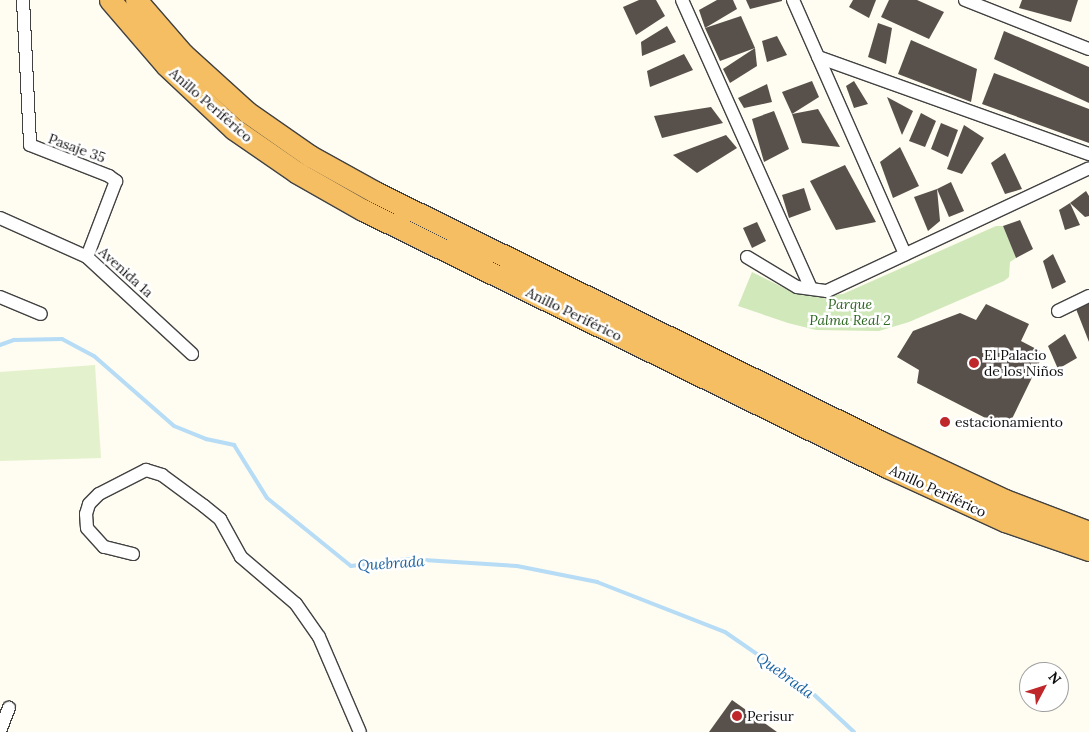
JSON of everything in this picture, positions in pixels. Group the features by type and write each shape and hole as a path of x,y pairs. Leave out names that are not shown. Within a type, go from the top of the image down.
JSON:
{"highway":[{"name":"Anillo Periférico","path":"110,0 166,66 234,129 296,172 364,210 887,467 1006,522 1089,550"},
{"name":"Anillo Periférico","path":"136,0 183,54 247,112 310,156 384,197 888,445 1006,500 1089,532"}],"street":[{"name":"Pasaje 35","path":"24,0 30,145 109,176 116,181 87,257"},
{"path":"682,0 811,288"},
{"path":"793,0 905,254"},
{"path":"965,0 1089,49"},
{"path":"818,57 1089,154"},
{"path":"747,257 797,287 827,291 1089,168"},
{"name":"Avenida 1a","path":"0,218 87,257 192,354"},
{"path":"1058,311 1089,296"},
{"path":"0,297 41,314"},
{"path":"133,554 104,547 87,528 86,514 89,504 99,494 146,470 162,475 220,520 241,557 296,604 319,637 360,732"},
{"path":"0,731 9,708"}],"green space":[{"name":"Parque Palma Real 2","path":"996,226 1003,226 1016,258 1010,262 1009,277 1004,281 909,322 879,331 816,330 788,323 738,306 752,272 792,292 820,296 843,294"},
{"path":"95,365 101,458 0,461 0,372"}],"building":[{"path":"639,0 656,0 665,16 636,35 623,7"},
{"path":"717,0 733,0 737,9 705,28 699,10"},
{"path":"746,0 782,0 782,1 750,9"},
{"path":"853,0 876,0 869,18 849,7"},
{"path":"889,0 917,0 944,12 929,39 881,17"},
{"path":"1022,0 1078,0 1071,22 1019,8"},
{"path":"741,16 755,48 720,61 705,28"},
{"path":"878,23 892,28 886,64 868,57"},
{"path":"667,26 676,42 642,56 641,42"},
{"path":"1004,31 1089,67 1089,103 994,59"},
{"path":"777,36 787,55 767,62 762,41"},
{"path":"911,40 977,69 971,102 898,74"},
{"path":"755,48 757,66 730,83 723,69"},
{"path":"684,54 693,70 650,87 647,71"},
{"path":"994,73 1089,109 1089,143 982,104"},
{"path":"812,81 819,97 792,114 782,92"},
{"path":"854,81 868,104 854,108 846,86"},
{"path":"767,84 772,102 744,108 738,98"},
{"path":"887,97 913,111 902,135"},
{"path":"711,107 723,123 662,138 654,116"},
{"path":"818,109 840,147 802,143 792,114"},
{"path":"774,111 789,149 764,162 752,119"},
{"path":"921,113 936,121 925,147 909,141"},
{"path":"941,123 958,130 948,157 931,149"},
{"path":"964,125 984,138 962,174 947,169"},
{"path":"726,135 737,148 697,173 673,155"},
{"path":"900,147 919,186 893,198 880,162"},
{"path":"1005,153 1022,189 1005,194 991,163"},
{"path":"845,165 876,222 836,230 810,181"},
{"path":"951,182 964,211 949,217 937,189"},
{"path":"804,188 811,210 789,218 782,195"},
{"path":"937,189 940,221 928,231 914,197"},
{"path":"1086,191 1089,196 1089,216 1085,217 1070,203"},
{"path":"1070,203 1080,225 1065,230 1059,210"},
{"path":"1020,220 1033,249 1016,258 1003,226"},
{"path":"757,222 766,241 752,248 743,228"},
{"path":"1053,254 1066,282 1052,289 1043,261"},
{"path":"1089,303 1089,342 1076,309"},
{"name":"El Palacio de los Niños","path":"986,304 1029,324 1021,341 1044,353 1007,429 917,383 919,370 897,357 913,331 960,313 976,320"},
{"path":"1065,334 1077,358 1058,369 1048,346"},
{"name":"Perisur","path":"732,700 777,732 709,732"}],"waterway":[{"name":"Quebrada","path":"0,345 14,340 62,339 94,356 174,426 206,439 234,445 267,498 351,566 408,559 517,566 597,582 725,632 808,689 854,732"}],"place":[{"name":"El Palacio de los Niños","path":"974,363"},
{"name":"estacionamiento","path":"945,422"},
{"name":"Perisur","path":"737,716"}]}
